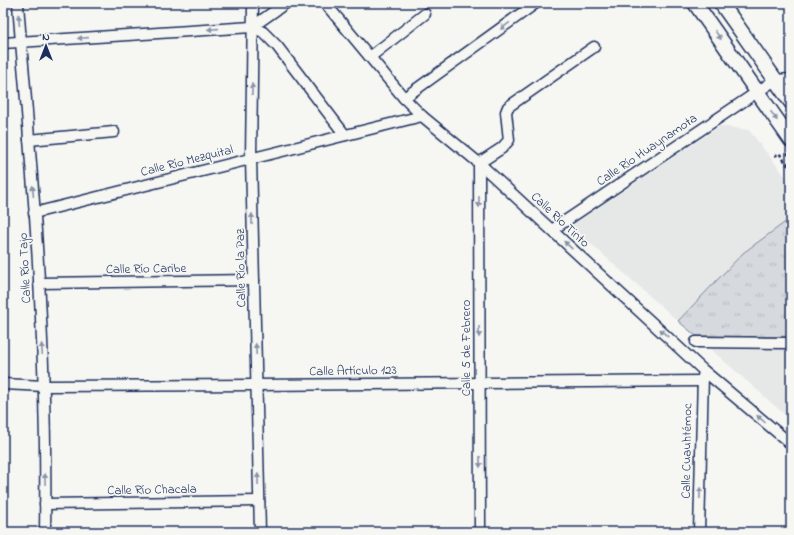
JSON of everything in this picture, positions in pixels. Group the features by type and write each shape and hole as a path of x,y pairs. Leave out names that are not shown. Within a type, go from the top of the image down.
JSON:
{"main road":[{"path":"695,3 791,140"},
{"path":"721,3 791,102"}],"street":[{"name":"Calle Río Tajo","path":"18,3 20,42 30,140 39,283 44,386 45,532"},
{"name":"Calle Río la Paz","path":"253,3 251,158 260,532"},
{"path":"252,27 286,3"},
{"name":"Calle Río Tinto","path":"325,3 404,98 422,116 479,163 704,370 791,444"},
{"path":"404,98 536,3"},
{"path":"370,57 425,14"},
{"path":"3,43 252,27 263,32 277,46 345,135"},
{"path":"479,163 502,148 509,140 506,112 508,107 594,47"},
{"path":"775,80 791,79"},
{"name":"Calle Río Huaynamota","path":"552,230 775,80"},
{"name":"Calle Río Mezquital","path":"34,213 422,116"},
{"path":"30,140 114,132"},
{"name":"Calle 5 de Febrero","path":"479,163 480,532"},
{"name":"Calle Río Caribe","path":"39,283 254,280"},
{"path":"696,342 791,343"},
{"name":"Calle Cuauhtémoc","path":"699,532 702,381 704,370"},
{"name":"Calle Artículo 123","path":"3,384 44,386 702,381"},
{"name":"Calle Río Chacala","path":"45,504 259,501"}],"path":[{"path":"775,156 779,153 791,170"},
{"path":"787,164 791,162"}],"shaded area":[{"path":"720,126 749,130 791,184 791,218 743,253 678,321 571,226"},
{"path":"706,345 791,347 791,420"}],"green space":[{"path":"791,218 791,337 696,336 678,321 743,253"}]}
